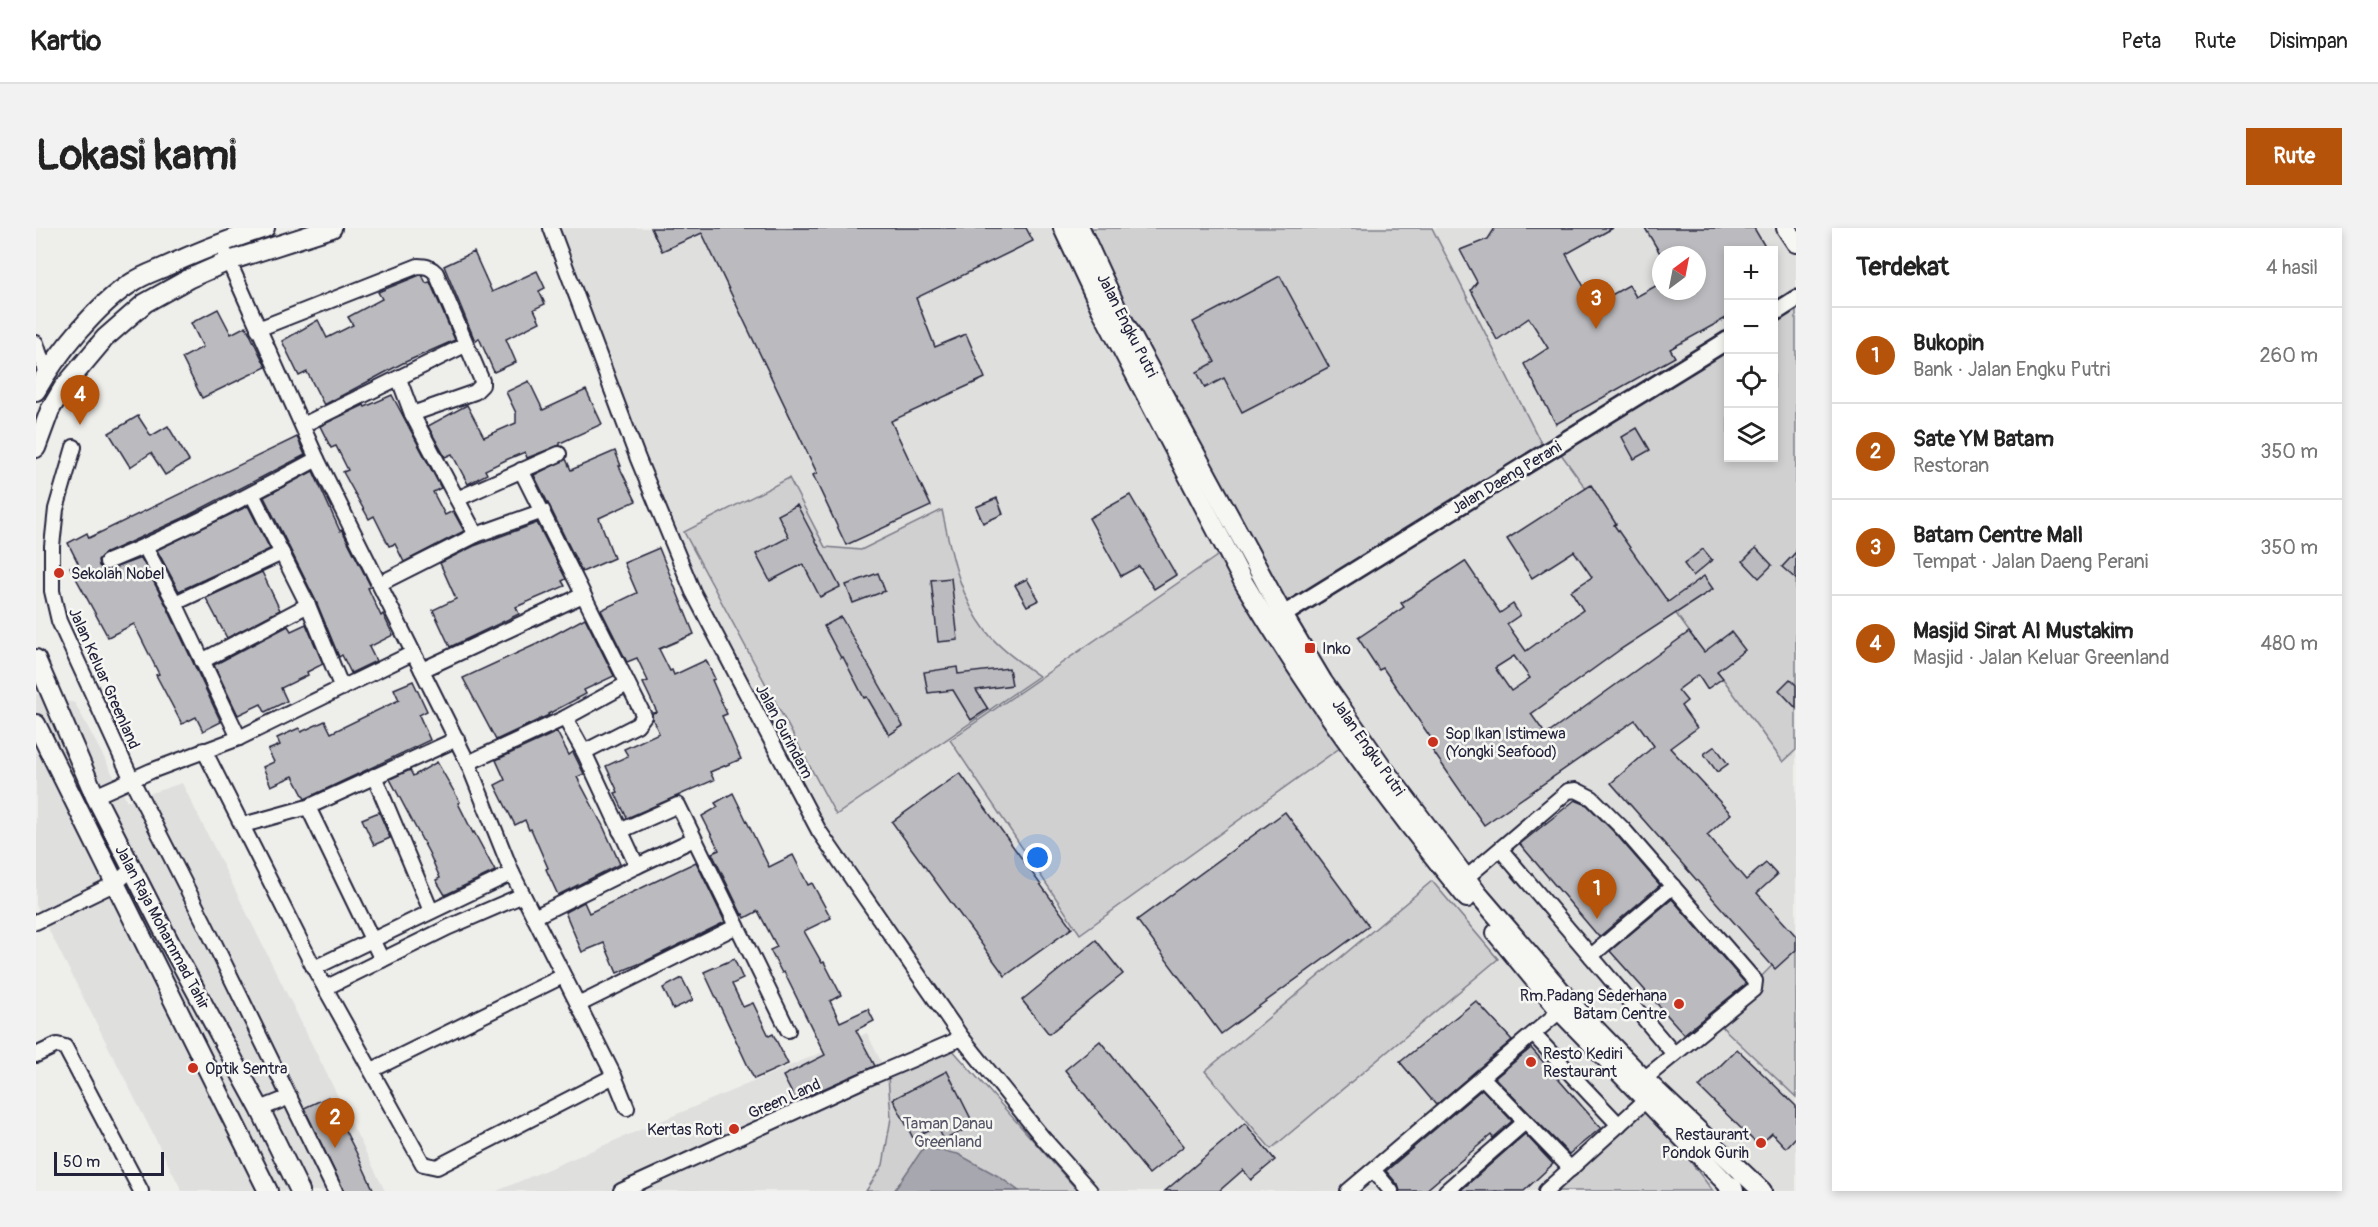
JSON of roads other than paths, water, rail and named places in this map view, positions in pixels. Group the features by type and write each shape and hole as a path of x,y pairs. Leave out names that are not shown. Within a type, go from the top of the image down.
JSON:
{"main road":[{"path":"36,391 46,374 83,328 105,305 133,282 219,243 265,228"},
{"path":"36,448 50,410 63,388 105,338 145,303 190,278 229,261 332,228"},
{"name":"Jalan Engku Putri","path":"1063,228 1101,309 1244,583 1304,680 1348,744 1426,848 1560,1011 1732,1190"},
{"name":"Jalan Engku Putri","path":"1080,228 1118,309 1283,615 1323,682 1383,768 1466,878 1579,1012 1644,1079 1762,1191"},
{"path":"1786,228 1796,243"},
{"name":"Jalan Raja Mohammad Tahir","path":"36,659 95,796 260,1109 300,1191"},
{"name":"Jalan Raja Mohammad Tahir","path":"36,724 268,1191"}],"street":[{"name":"Jalan Gurindam","path":"551,228 638,459 693,592 819,831 962,1038 1042,1137 1090,1191"},
{"path":"219,243 317,459 457,739 512,873 614,1076 627,1108"},
{"path":"258,329 418,266 425,266 436,273 482,381 479,389 412,414"},
{"path":"1778,310 1796,299"},
{"path":"36,342 46,374"},
{"name":"Jalan Daeng Perani","path":"1283,615 1724,342"},
{"path":"303,425 465,345"},
{"path":"399,379 412,414 476,535"},
{"name":"Jalan Keluar Greenland","path":"74,447 56,510 52,546 52,591 59,621 132,780 335,1191"},
{"path":"457,499 559,454"},
{"path":"107,562 145,547 317,459"},
{"path":"521,470 644,717 638,725 584,752"},
{"path":"252,494 308,605 342,688"},
{"path":"381,583 476,535 543,511"},
{"path":"145,547 175,603 239,738"},
{"path":"175,603 282,553"},
{"path":"422,670 583,595"},
{"path":"202,661 308,605"},
{"path":"95,796 204,750 239,738 413,653"},
{"path":"468,763 565,718 627,684"},
{"path":"565,718 584,752 638,866"},
{"path":"243,825 308,807 457,739"},
{"path":"204,750 314,968 419,1159 430,1167 437,1167 614,1076"},
{"path":"374,776 431,911"},
{"path":"1466,878 1568,791 1576,790 1592,798 1616,821 1756,984 1754,989 1644,1079"},
{"path":"620,831 678,805 788,1030"},
{"path":"308,807 382,960"},
{"path":"534,917 694,840"},
{"path":"1501,850 1674,1054"},
{"path":"36,922 116,883 132,870"},
{"path":"314,968 512,873"},
{"path":"1591,956 1673,886"},
{"path":"325,988 449,927 523,895"},
{"path":"578,1005 737,926"},
{"path":"372,1070 563,976"},
{"path":"1348,1191 1560,1011"},
{"path":"1533,1034 1619,1125"},
{"name":"Green Land","path":"621,1191 866,1078 962,1038"},
{"path":"36,1055 57,1045 65,1047 141,1191"},
{"path":"1482,1077 1571,1169"},
{"path":"260,1109 290,1097"},
{"path":"1546,1191 1646,1101"},
{"path":"1446,1191 1525,1122"},
{"path":"1374,1171 1391,1191"}],"place":[{"name":"Batam Centre Mall","path":"1596,329"},
{"name":"Masjid Sirat Al Mustakim","path":"80,425"},
{"name":"Sekolah Nobel","path":"59,573"},
{"name":"Inko","path":"1310,648"},
{"name":"Sop Ikan Istimewa (Yongki Seafood)","path":"1433,742"},
{"name":"Bukopin","path":"1597,919"},
{"name":"Rm.Padang Sederhana Batam Centre","path":"1679,1004"},
{"name":"Resto Kediri Restaurant","path":"1531,1062"},
{"name":"Optik Sentra","path":"193,1068"},
{"name":"Kertas Roti","path":"734,1129"},
{"name":"Restaurant Pondok Gurih","path":"1761,1143"},
{"name":"Sate YM Batam","path":"335,1148"}],"park label":[{"name":"Taman Danau Greenland","path":"948,1132"}]}
